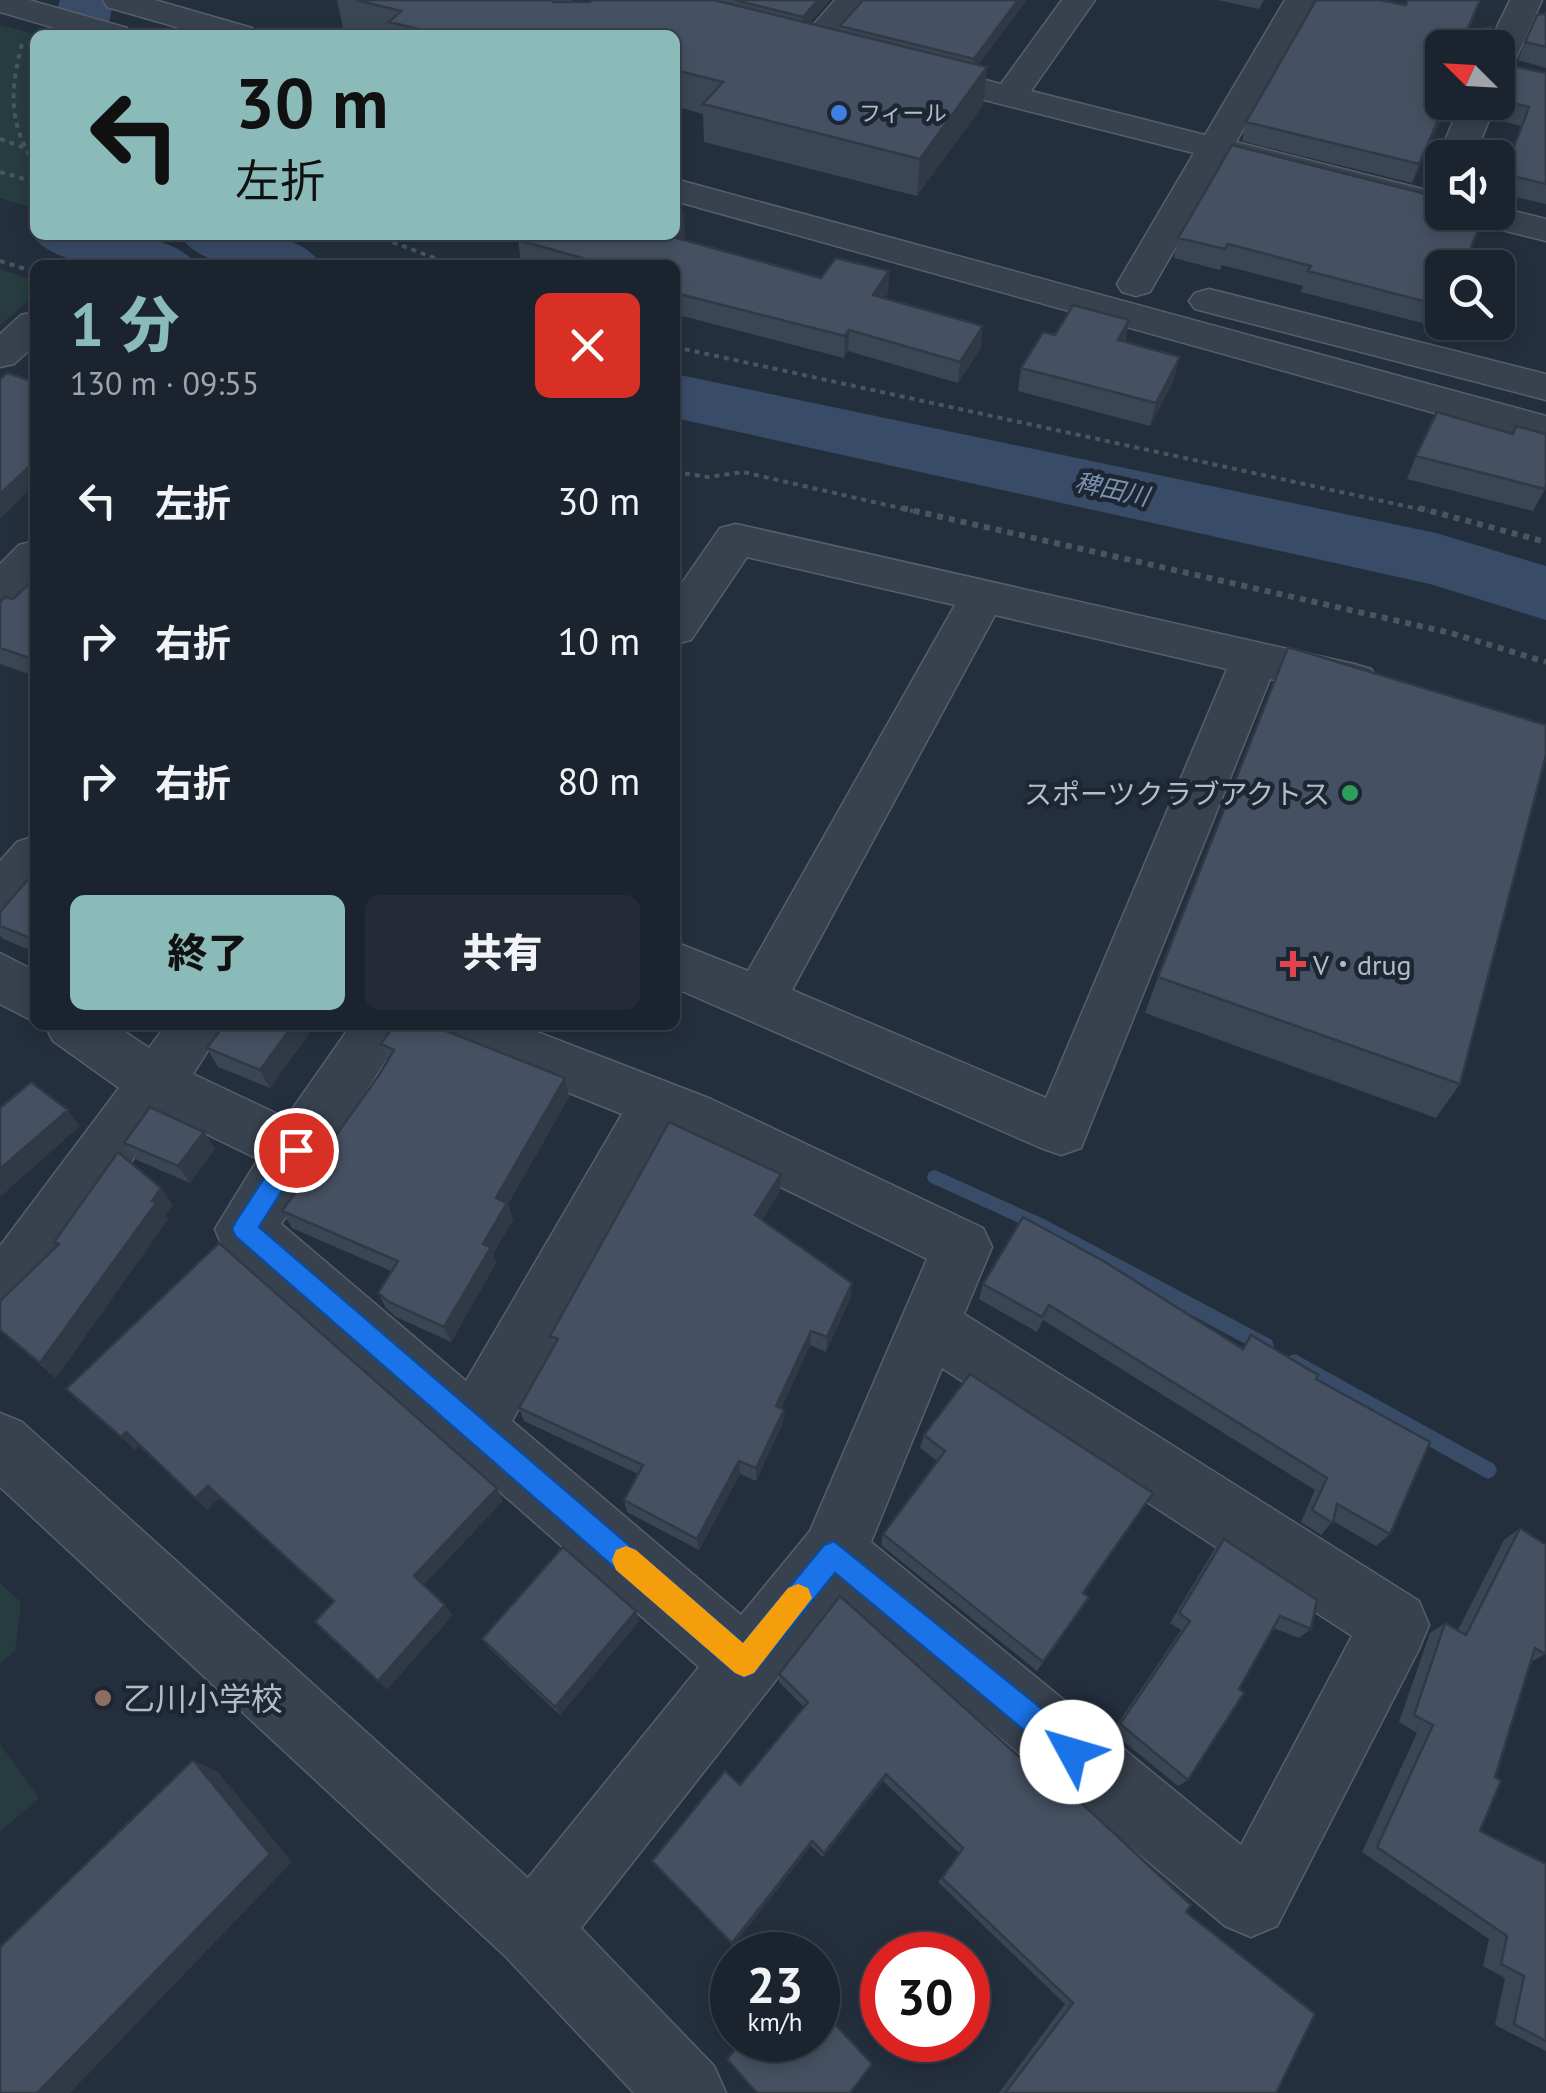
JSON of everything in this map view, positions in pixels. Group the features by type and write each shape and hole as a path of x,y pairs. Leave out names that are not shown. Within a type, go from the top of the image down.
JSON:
{"street":[{"path":"811,48 853,0"},
{"path":"1010,96 1079,0"},
{"path":"1136,284 1301,0"},
{"path":"1512,30 1526,0"},
{"path":"122,1 223,30"},
{"path":"0,2 97,30"},
{"path":"774,38 848,56"},
{"path":"884,65 1425,196"},
{"path":"680,159 1136,284 1393,345 1546,387"},
{"path":"680,191 1546,430"},
{"path":"1515,222 1546,230"},
{"path":"0,354 30,328"},
{"path":"680,621 736,539 1396,694"},
{"path":"0,591 30,561"},
{"path":"759,1001 983,596"},
{"path":"680,966 1061,1130 1255,658"},
{"path":"0,896 30,862"},
{"path":"0,976 30,997"},
{"path":"79,1030 156,1083 296,1150"},
{"path":"0,1289 36,1248 193,1030"},
{"path":"379,1030 244,1229 744,1663"},
{"path":"471,1030 659,1102 962,1247 834,1554 532,1930"},
{"path":"474,1428 659,1102"},
{"path":"834,1554 1251,1900 1395,1626 930,1326"},
{"path":"0,1444 532,1930 686,2093"}],"path":[{"path":"22,44 12,82 10,115 13,130 30,157"},
{"path":"0,140 23,147"},
{"path":"0,172 30,181"},
{"path":"387,240 439,260"},
{"path":"1,262 30,271"},
{"path":"680,348 1408,505 1546,542"},
{"path":"680,473 708,477 743,472 1450,632 1546,662"}],"green space":[{"path":"0,25 30,33 30,207 0,198"},
{"path":"0,269 30,279 30,299 0,325"},
{"path":"0,1583 21,1602 15,1651 0,1664"},
{"path":"0,1744 39,1798 0,1832"}],"building":[{"path":"356,0 714,0 987,67 920,159 703,104 723,82 680,71 680,30 423,30 389,22 401,11"},
{"path":"734,0 818,0 803,17"},
{"path":"863,0 1018,0 974,59 840,26"},
{"path":"1316,0 1380,0 1406,5 1408,0 1480,0 1467,30 1425,30 1425,120 1438,120 1429,140 1425,140 1419,164 1246,122"},
{"path":"1546,13 1546,47 1525,42 1537,15"},
{"path":"1515,67 1546,73 1546,184 1515,177 1515,145 1529,107 1515,104"},
{"path":"1232,145 1425,194 1425,230 1478,230 1470,250 1425,250 1425,302 1308,271 1311,266 1228,244 1225,249 1178,238"},
{"path":"680,239 821,278 836,258 889,271 873,295 983,326 960,362 849,330 845,336 680,294 680,260 589,260 518,240"},
{"path":"1073,305 1129,320 1118,340 1180,357 1156,403 1021,368 1043,332 1055,335"},
{"path":"7,373 30,380 30,466 0,494 0,379"},
{"path":"1437,412 1513,434 1516,426 1546,434 1545,489 1416,456"},
{"path":"30,583 30,658 0,648 0,602 5,597 13,599"},
{"path":"1288,647 1546,725 1546,755 1460,1084 1158,977"},
{"path":"30,877 30,938 0,926 0,912"},
{"path":"220,1030 289,1030 260,1070 207,1048"},
{"path":"391,1030 444,1030 565,1078 496,1198 507,1203 483,1244 491,1247 444,1327 378,1293 398,1261 282,1211 394,1050 381,1044"},
{"path":"31,1082 68,1110 0,1169 0,1108"},
{"path":"150,1107 204,1132 178,1166 124,1143"},
{"path":"669,1122 781,1174 755,1215 852,1283 827,1337 811,1331 776,1406 784,1410 756,1468 739,1461 697,1539 624,1500 643,1465 519,1408 558,1339 550,1336"},
{"path":"118,1152 161,1188 152,1201 156,1203 40,1363 0,1330 0,1301 59,1244 54,1242"},
{"path":"1023,1217 1105,1262 1243,1349 1251,1335 1318,1375 1316,1379 1430,1442 1390,1534 1337,1504 1333,1523 1312,1510 1327,1478 1049,1305 1042,1317 983,1284"},
{"path":"219,1243 497,1488 414,1576 445,1605 378,1681 315,1622 334,1601 208,1486 195,1498 126,1432 121,1437 66,1389"},
{"path":"970,1374 1153,1493 1083,1593 1089,1597 1043,1662 883,1534 945,1451 924,1435"},
{"path":"1520,1528 1546,1545 1546,1653 1535,1648 1495,1777 1501,1781 1480,1831 1546,1864 1546,2041 1514,2024 1524,1976 1501,1964 1507,1936 1377,1847 1433,1725 1414,1715 1445,1623 1466,1635"},
{"path":"1224,1539 1317,1600 1311,1629 1280,1616 1239,1689 1244,1693 1188,1780 1120,1724 1190,1621 1179,1613"},
{"path":"563,1547 636,1611 555,1707 482,1639"},
{"path":"840,1596 1026,1763 1031,1757 1191,1905 1186,1912 1315,2014 1276,2093 1005,2093 1073,2003 942,1878 963,1848 886,1774 824,1853 812,1841 741,1932 721,1932 652,1861 725,1771 740,1785 808,1702 779,1674"},
{"path":"193,1760 270,1854 37,2093 0,2093 0,1947"},
{"path":"840,2030 860,2051 860,2062 872,2064 850,2093 757,2093 730,2062 840,2062"}],"waterway":[{"path":"79,30 87,0"},
{"name":"稗田川","path":"81,240 147,260"},
{"path":"224,240 277,260"},
{"name":"稗田川","path":"680,397 1436,559 1546,593"},
{"path":"935,1177 1038,1224 1266,1346"},
{"path":"1295,1362 1488,1470"}],"slow traffic":[{"path":"626,1560 744,1663 798,1598"}],"place":[{"name":"フィール","path":"839,113"},
{"name":"スポーツクラブアクトス","path":"1350,793"},
{"name":"V・drug","path":"1293,964"},
{"name":"乙川小学校","path":"103,1698"}],"route":[{"path":"296,1150 244,1229 744,1663 834,1554 1072,1752"}]}
